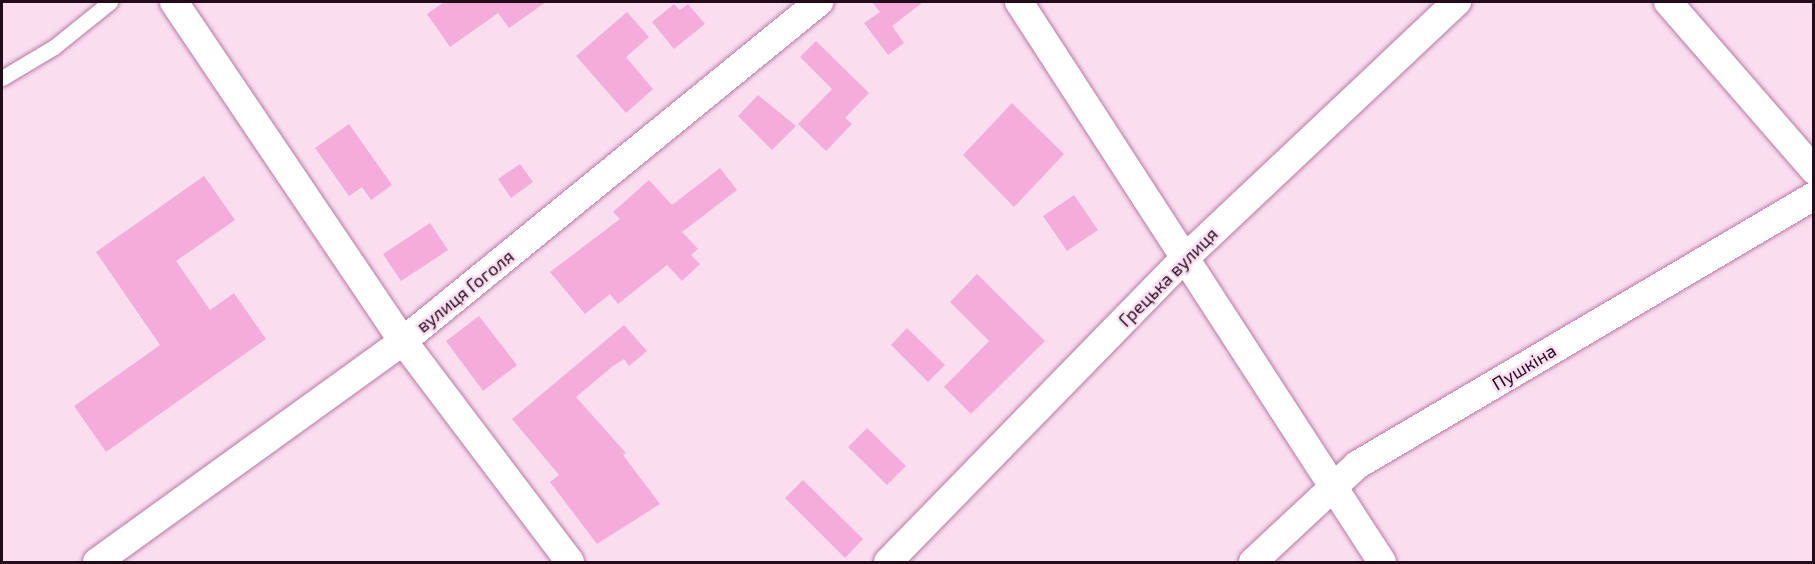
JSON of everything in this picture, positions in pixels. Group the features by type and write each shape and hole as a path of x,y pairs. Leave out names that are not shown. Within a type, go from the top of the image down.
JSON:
{"street":[{"path":"174,2 403,341 570,562"},
{"name":"вулиця Гоголя","path":"97,562 403,341 819,2"},
{"path":"1019,2 1382,562"},
{"name":"Грецька вулиця","path":"888,562 1185,258 1457,2"},
{"path":"1668,2 1814,170"},
{"name":"Пушкіна","path":"1253,562 1331,486 1357,465 1814,196"}],"lane":[{"path":"2,78 54,47 110,2"}],"building":[{"path":"444,2 546,2 509,28 498,13 450,47 427,14"},
{"path":"872,2 923,2 892,26 904,43 888,55 864,23 880,12"},
{"path":"674,4 680,10 688,4 705,24 674,49 652,22"},
{"path":"627,12 649,37 626,57 653,89 626,113 576,56"},
{"path":"816,41 869,93 845,118 852,124 826,151 798,124 832,89 800,57"},
{"path":"758,95 796,126 772,150 738,116"},
{"path":"1012,103 1064,154 1014,207 963,155"},
{"path":"349,124 392,185 371,200 362,187 349,196 315,148"},
{"path":"520,164 533,182 511,198 498,179"},
{"path":"720,168 737,190 682,232 698,249 691,255 700,264 682,281 667,265 618,304 610,294 585,314 550,272 620,219 613,212 649,180 672,205"},
{"path":"204,176 235,220 176,261 210,310 234,293 266,339 106,452 74,406 160,345 96,252"},
{"path":"1074,195 1098,230 1067,251 1043,216"},
{"path":"430,223 448,250 401,281 383,254"},
{"path":"977,274 1045,341 971,414 944,387 989,341 950,302"},
{"path":"479,316 517,365 483,391 446,341"},
{"path":"624,325 647,351 629,366 624,359 613,366 576,397 626,453 623,455 660,504 597,544 550,482 559,475 512,419"},
{"path":"907,328 945,365 928,382 891,345"},
{"path":"867,428 906,466 887,485 848,447"},
{"path":"803,480 863,539 845,558 785,498"}]}
